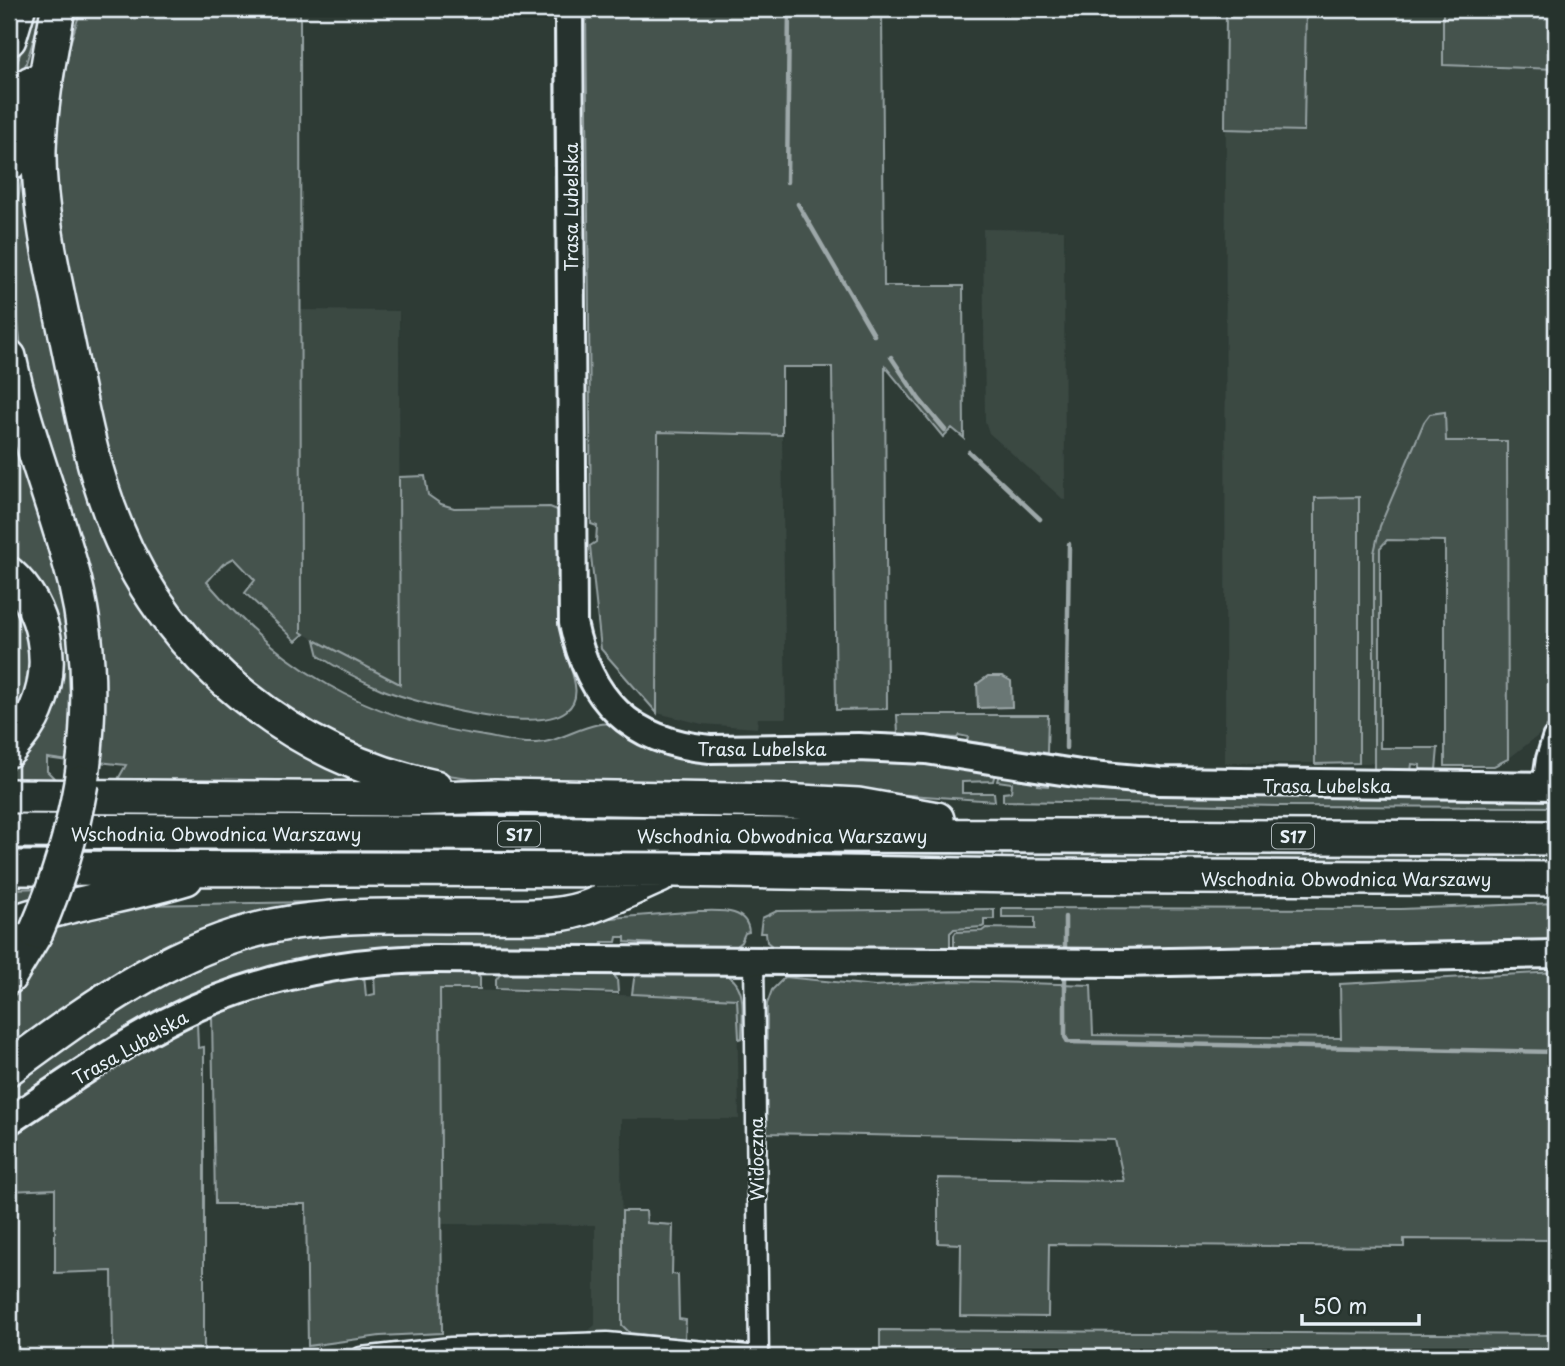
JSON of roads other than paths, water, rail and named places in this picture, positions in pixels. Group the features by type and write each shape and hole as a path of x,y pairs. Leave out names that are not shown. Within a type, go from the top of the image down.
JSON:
{"highway":[{"path":"9,39 18,9"},
{"path":"9,164 30,88 58,9"},
{"path":"58,9 44,94 39,151 44,208 78,392 99,479 116,528 139,573 172,624 206,662 240,693 281,724 351,761 407,781 496,796"},
{"path":"9,358 16,390 64,543 83,628 88,705 81,783 66,850 53,892 22,928 9,977"},
{"path":"9,574 32,603 42,628 47,656 45,685 36,710 9,750"},
{"path":"9,796 406,799 496,796 781,801 858,805 1030,835"},
{"name":"Wschodnia Obwodnica Warszawy","path":"9,831 1556,838"},
{"path":"22,928 65,907 139,892 224,867"},
{"name":"S17","path":"9,868 674,870"},
{"path":"9,1068 86,1011 143,975 239,934 292,922 341,917 500,916 572,912 674,870"},
{"name":"Wschodnia Obwodnica Warszawy","path":"674,870 1556,880"}],"street":[{"name":"Trasa Lubelska","path":"569,9 573,623 594,686 606,702 626,719 658,738 689,747 710,749 904,749 950,753 1081,774 1159,781 1551,786"},
{"path":"1551,786 1550,759 1556,739"},
{"name":"Trasa Lubelska","path":"9,1121 167,1021 232,994 302,973 401,959 1182,963 1556,954"},
{"name":"Widoczna","path":"754,961 759,1357"},
{"path":"361,1357 451,1347 607,1342 759,1357"}],"waterway":[{"path":"787,182 789,9"},
{"path":"798,204 874,335"},
{"path":"891,357 919,399 945,430"},
{"path":"969,452 1040,519"},
{"path":"1066,748 1069,544"},
{"path":"1065,917 1065,951"},
{"path":"1065,978 1065,1037 1068,1042 1556,1052"}]}
